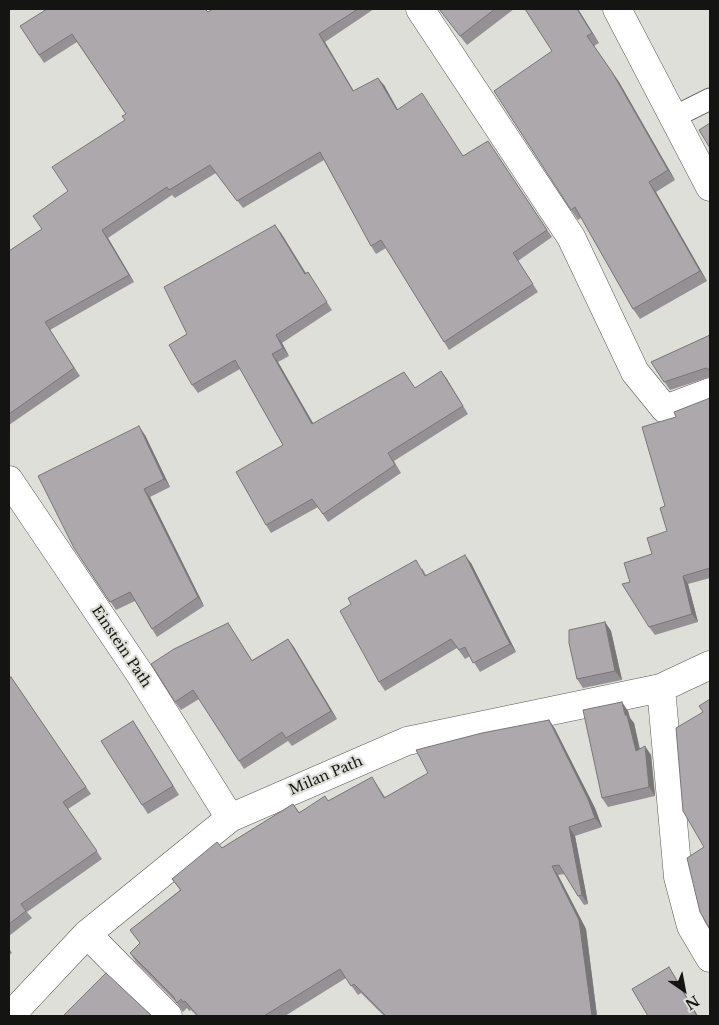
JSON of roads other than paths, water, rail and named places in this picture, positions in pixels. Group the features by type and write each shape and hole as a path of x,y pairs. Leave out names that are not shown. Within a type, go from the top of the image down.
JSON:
{"street":[{"path":"420,9 571,237 635,372 665,409 710,392"},
{"path":"617,9 710,187"},
{"name":"Einstein Path","path":"9,480 140,674 230,818"},
{"name":"Milan Path","path":"10,1016 88,934 230,818 407,741 661,688 710,665"},
{"path":"661,688 678,877 691,926 710,958"},
{"path":"88,934 168,1016"}],"lane":[{"path":"674,118 710,99"}]}
